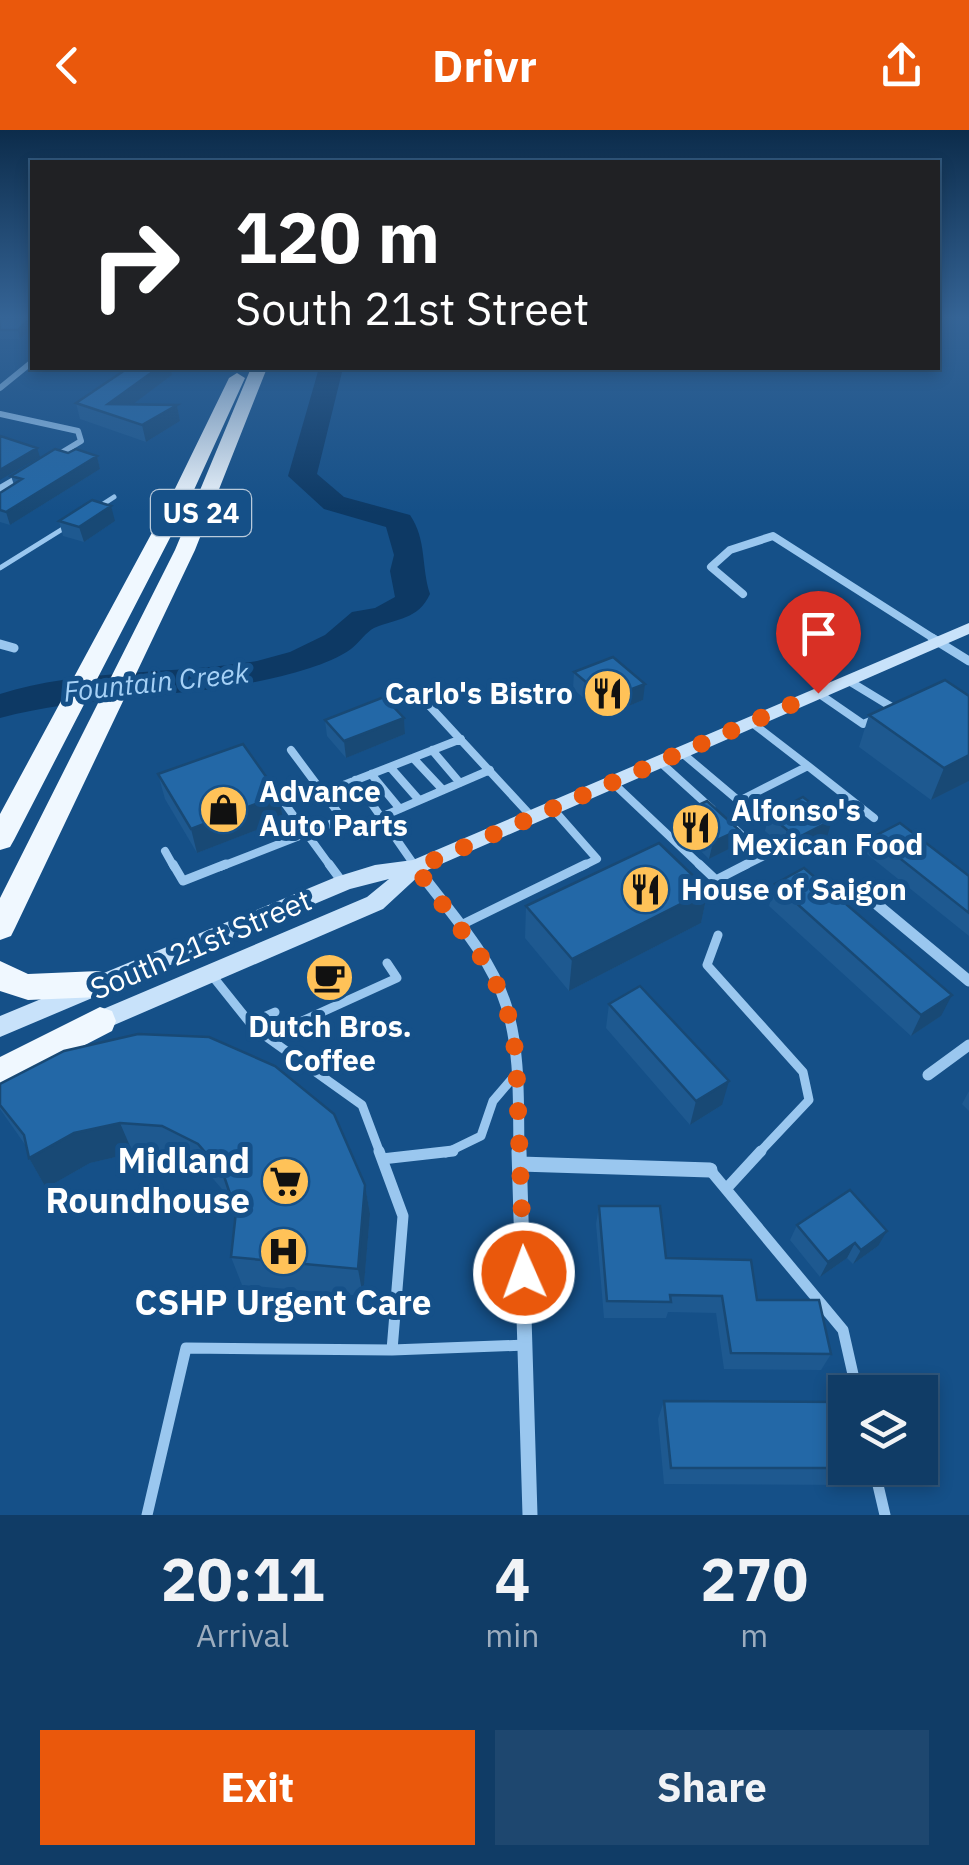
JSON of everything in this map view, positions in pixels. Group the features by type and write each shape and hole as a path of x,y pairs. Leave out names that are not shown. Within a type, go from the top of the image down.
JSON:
{"highway":[{"name":"US 24","path":"0,840 178,503 234,383"},
{"name":"US 24","path":"2,927 193,532 253,383"},
{"path":"0,974 2,979 28,987 98,984"},
{"path":"0,1074 100,1021"}],"main road":[{"name":"South 21st Street","path":"0,1062 375,902 416,868 969,628"},
{"name":"South 21st Street","path":"0,1028 344,884 375,873 416,868"}],"street":[{"path":"0,414 78,431 81,442 49,460"},
{"path":"0,489 32,470"},
{"path":"743,594 711,567 714,560 773,536 969,661"},
{"path":"0,644 14,648"},
{"path":"416,868 487,965 506,1004 517,1073 530,1515"},
{"path":"862,892 969,981"},
{"path":"928,1075 969,1044"},
{"path":"520,1164 710,1170"}],"lane":[{"path":"86,514 114,497"},
{"path":"0,568 72,524"},
{"path":"848,680 892,710"},
{"path":"818,693 863,724 906,704"},
{"path":"424,700 532,817"},
{"path":"752,722 874,818"},
{"path":"323,792 462,739"},
{"path":"292,750 350,828 490,770"},
{"path":"432,750 460,783"},
{"path":"682,752 739,801 808,766"},
{"path":"413,758 443,790"},
{"path":"612,782 716,880 764,856 660,762"},
{"path":"390,767 420,800"},
{"path":"261,771 344,884"},
{"path":"372,774 400,809"},
{"path":"355,780 416,868"},
{"path":"458,926 597,858 553,808"},
{"path":"164,851 183,880 343,819"},
{"path":"718,935 707,964 804,1072 808,1100 726,1190"},
{"path":"267,1037 397,978 387,964"},
{"path":"210,974 250,1023 362,1105 403,1216 392,1350"},
{"path":"250,1023 275,1012"},
{"path":"382,1159 445,1157 458,1151 480,1136 488,1108 504,1083 517,1073"},
{"path":"710,1170 843,1330 853,1375"},
{"path":"147,1515 186,1348 392,1350 526,1345"},
{"path":"878,1485 884,1515"}],"building":[{"path":"106,383 138,383 108,404 177,405 142,425 76,403"},
{"path":"0,436 37,448 0,470"},
{"path":"55,449 68,453 76,449 97,456 6,512 0,510 0,493 22,479 11,476"},
{"path":"92,500 111,506 79,527 59,521"},
{"path":"613,657 645,684 606,699 574,672"},
{"path":"945,680 969,696 969,755 944,768 869,715"},
{"path":"384,697 404,718 344,741 325,720"},
{"path":"243,744 279,795 191,829 158,774"},
{"path":"803,797 832,820 797,838 769,815"},
{"path":"707,801 739,830 713,842 681,813"},
{"path":"900,823 969,876 969,913 873,837"},
{"path":"659,843 708,890 572,959 526,906"},
{"path":"804,868 952,995 921,1015 775,884"},
{"path":"640,986 729,1081 696,1101 609,1004"},
{"name":"Midland Roundhouse","path":"138,1034 209,1037 275,1066 334,1114 365,1185 358,1269 231,1257 236,1212 223,1173 198,1144 162,1126 120,1123 74,1133 29,1158 24,1135 0,1105 0,1084 64,1051"},
{"path":"850,1190 887,1231 861,1250 855,1243 828,1262 797,1225"},
{"path":"599,1206 660,1206 666,1258 751,1260 757,1300 819,1300 831,1354 731,1353 722,1296 670,1295 671,1302 607,1301"},
{"path":"664,1401 828,1402 828,1468 671,1468"}],"waterway":[{"name":"Fountain Creek","path":"0,706 44,694 168,684 261,671 302,659 337,642 364,619 383,617 409,603 413,594 406,571 410,555 399,521 334,503 302,476 327,383"}],"place":[{"name":"Carlo's Bistro","path":"608,694"},
{"name":"Advance Auto Parts","path":"224,809"},
{"name":"Alfonso's Mexican Food","path":"696,828"},
{"name":"House of Saigon","path":"646,890"},
{"name":"Dutch Bros. Coffee","path":"330,978"},
{"name":"Midland Roundhouse","path":"285,1181"},
{"name":"CSHP Urgent Care","path":"283,1251"}],"route":[{"path":"524,1273 516,1054 506,1004 487,965 416,868 818,693"}]}
